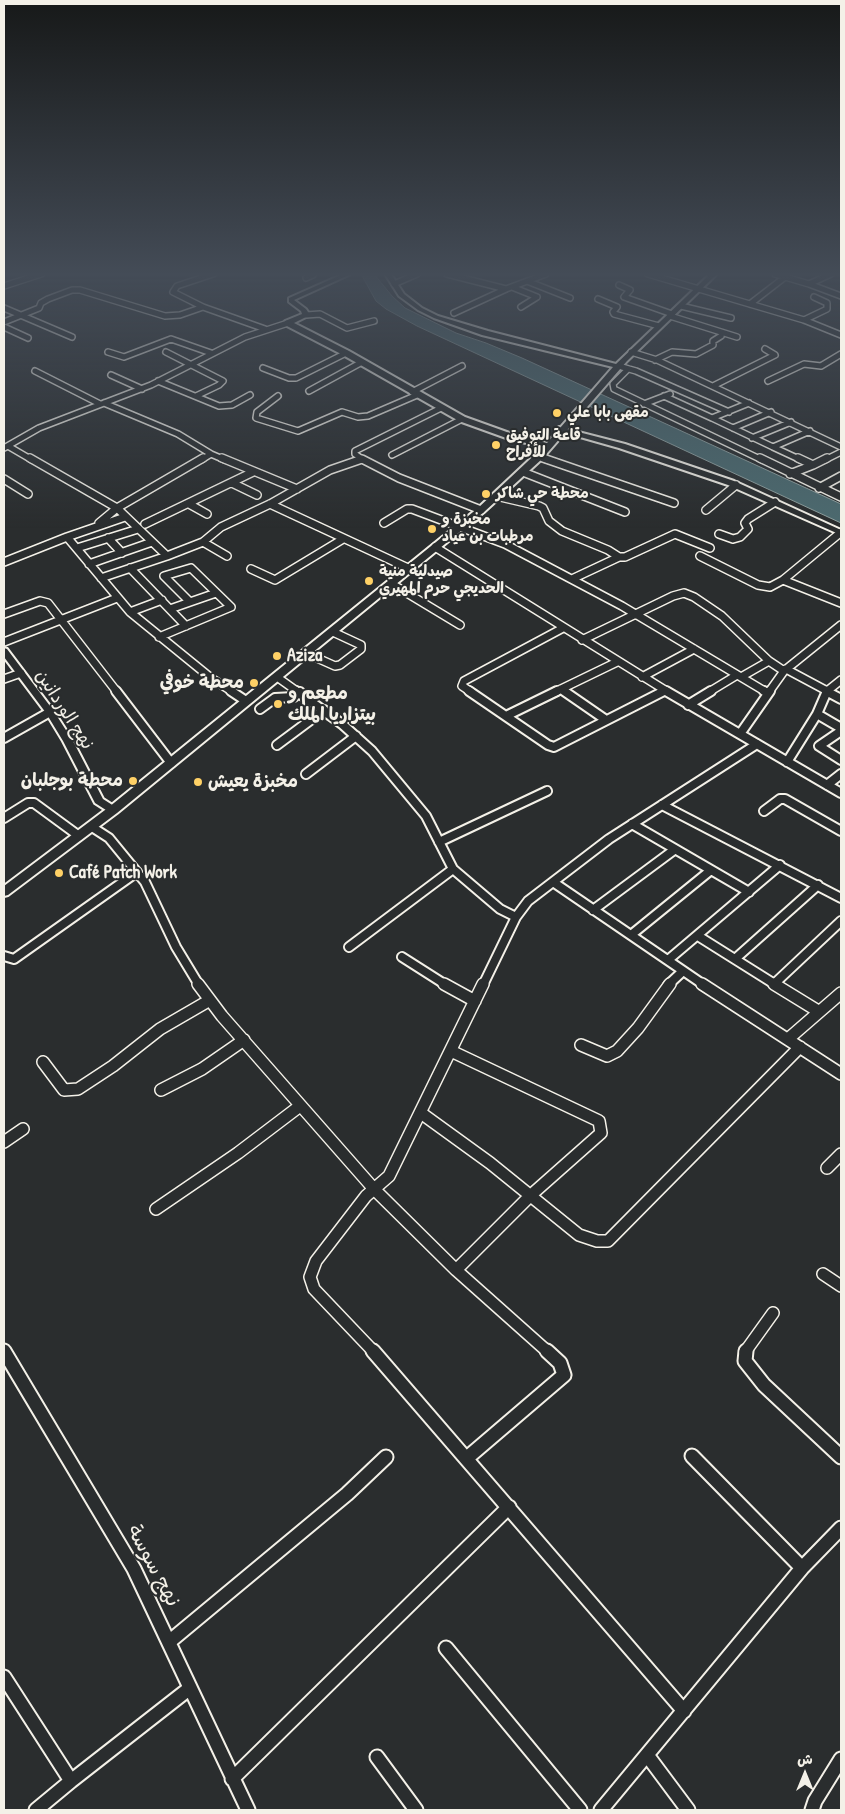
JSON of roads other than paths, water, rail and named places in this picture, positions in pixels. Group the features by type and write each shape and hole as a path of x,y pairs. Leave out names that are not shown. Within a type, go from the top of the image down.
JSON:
{"main road":[{"path":"356,359 415,394 462,419 512,437 549,446"},
{"path":"588,359 617,366"},
{"path":"4,892 92,827 481,510 539,457 625,359"}],"street":[{"path":"179,359 223,380 219,385 196,396"},
{"path":"6,447 39,428 142,389 201,359"},
{"path":"263,368 289,378 296,378 335,359"},
{"path":"651,359 771,412 841,447"},
{"path":"713,386 767,359"},
{"path":"768,381 804,364 821,366 833,359"},
{"path":"309,391 362,362"},
{"path":"278,396 257,412 256,418 298,431 342,412 358,417 368,416 415,394 462,366"},
{"path":"617,366 680,390 729,412"},
{"path":"628,369 612,386 644,404 710,424 733,428 813,465"},
{"path":"35,371 102,403 178,434 211,454 297,489"},
{"path":"111,375 142,389"},
{"path":"158,381 219,406 226,406 250,394"},
{"path":"644,404 680,390"},
{"path":"664,396 710,424 724,442 841,497"},
{"path":"710,424 729,412 749,403"},
{"path":"441,408 355,450 355,454 399,478 481,510"},
{"path":"733,428 771,412"},
{"path":"392,455 462,419"},
{"path":"752,438 791,422"},
{"path":"562,429 622,446 736,485 841,533 783,580 770,587 762,587 700,556"},
{"path":"772,447 810,431"},
{"path":"738,437 744,434"},
{"path":"724,442 731,440"},
{"path":"6,447 117,508 167,556"},
{"path":"790,474 841,452"},
{"path":"92,527 117,508 211,454"},
{"path":"539,457 674,502"},
{"path":"101,578 203,542 221,527 270,504 330,470 362,459"},
{"path":"146,524 253,472"},
{"path":"523,472 625,512"},
{"path":"819,488 841,476"},
{"path":"4,480 28,494"},
{"path":"232,483 257,495"},
{"path":"706,510 736,485"},
{"path":"496,496 539,506 543,508 549,521 562,531 619,556"},
{"path":"718,534 733,539 740,537 748,529 745,523 748,519 775,502"},
{"path":"189,504 207,514"},
{"path":"270,504 410,569"},
{"path":"384,523 407,509 412,509 505,544 635,614 767,693"},
{"path":"4,562 92,527 125,517"},
{"path":"76,548 138,529"},
{"path":"572,579 619,556 625,556 675,534 710,548"},
{"path":"67,537 130,612 211,678 246,701"},
{"path":"108,538 122,552"},
{"path":"251,569 275,580 343,539"},
{"path":"89,564 152,542"},
{"path":"203,542 228,556"},
{"path":"435,548 688,705 841,793"},
{"path":"130,568 186,626"},
{"path":"159,637 231,607 191,568 164,576 190,602"},
{"path":"783,580 841,603"},
{"path":"392,584 460,625"},
{"path":"170,609 216,593"},
{"path":"582,640 679,594 689,594 722,616 769,661 841,699"},
{"path":"4,642 117,598"},
{"path":"130,612 162,600"},
{"path":"4,614 40,601 48,603 171,763"},
{"path":"740,734 785,670 841,625"},
{"path":"563,628 464,681 462,686 548,745 554,747 664,690"},
{"path":"306,654 334,666 340,665 361,649 361,645 333,632"},
{"path":"642,677 694,650"},
{"name":"نهج الوردانين","path":"4,651 50,712 68,741 99,801 113,810"},
{"path":"688,705 769,661"},
{"path":"506,716 617,662"},
{"path":"4,678 21,673"},
{"path":"277,677 324,710 356,736 381,761 417,804 433,829 453,869 500,910 516,917"},
{"path":"788,762 817,714 827,691 841,680"},
{"path":"562,689 606,720"},
{"path":"260,709 275,698 294,696 300,692"},
{"path":"277,745 324,710"},
{"path":"4,738 50,712"},
{"path":"817,714 841,730 819,746"},
{"path":"306,774 356,736"},
{"path":"802,741 819,746 841,760"},
{"path":"684,1711 468,1458 387,1366 314,1289 310,1277 316,1262 366,1196 389,1176 516,917 528,901 632,824 757,744"},
{"path":"827,785 841,774"},
{"path":"439,842 547,791"},
{"path":"764,811 780,799 785,799 841,831"},
{"path":"4,818 28,803 34,804 79,836"},
{"path":"662,804 841,898"},
{"path":"632,824 674,850 750,892"},
{"path":"92,827 110,838 138,872 196,982 300,1106 374,1189 456,1270 560,1363 564,1375 468,1458"},
{"path":"593,910 674,850"},
{"path":"668,960 780,865"},
{"path":"349,947 453,869"},
{"path":"630,935 711,870"},
{"path":"4,956 14,959 22,954 138,872"},
{"path":"553,882 683,971 841,1074"},
{"path":"735,959 818,886"},
{"path":"774,984 841,921"},
{"path":"698,936 818,1011"},
{"path":"402,957 457,992 475,1001"},
{"path":"582,1045 607,1056 617,1051 638,1028 667,986 683,971"},
{"path":"788,1039 841,993"},
{"path":"42,1062 64,1090 78,1089 113,1066 160,1029 210,1000"},
{"path":"161,1090 202,1069 244,1040"},
{"path":"421,1113 532,1195 580,1235 597,1241 608,1241 800,1047"},
{"path":"451,1051 599,1121 601,1132 532,1195 456,1270"},
{"path":"156,1210 238,1153 300,1106"},
{"path":"4,1142 23,1129"},
{"path":"827,1168 841,1154"},
{"path":"823,1274 841,1286"},
{"path":"773,1313 745,1353 745,1361 764,1386 841,1457"},
{"name":"نهج سوسة","path":"4,1351 134,1568 248,1810"},
{"path":"692,1456 802,1568"},
{"path":"169,1642 347,1494 386,1457"},
{"path":"232,1779 509,1507"},
{"path":"601,1810 802,1568 841,1528"},
{"path":"446,1648 580,1810"},
{"path":"4,1677 71,1781"},
{"path":"36,1810 190,1688"},
{"path":"647,1755 688,1810"},
{"path":"377,1757 416,1810"},
{"path":"812,1810 815,1801 841,1759"}],"water":[{"path":"487,359 523,359 841,504 841,523"}],"place":[{"name":"مقهى بابا علي","path":"557,413"},
{"name":"قاعة التوفيق للأفراح","path":"496,445"},
{"name":"محطة حي شاكر","path":"486,494"},
{"name":"مخبزة و مرطبات بن عياد","path":"432,529"},
{"name":"صيدلية منية الحديجي حرم المهيري","path":"369,581"},
{"name":"Aziza","path":"277,656"},
{"name":"محطة خوفي","path":"254,683"},
{"name":"مطعم و بيتزاريا الملك","path":"278,704"},
{"name":"محطة بوجلبان","path":"133,781"},
{"name":"مخبزة يعيش","path":"198,782"},
{"name":"Café Patch Work","path":"59,873"}]}
